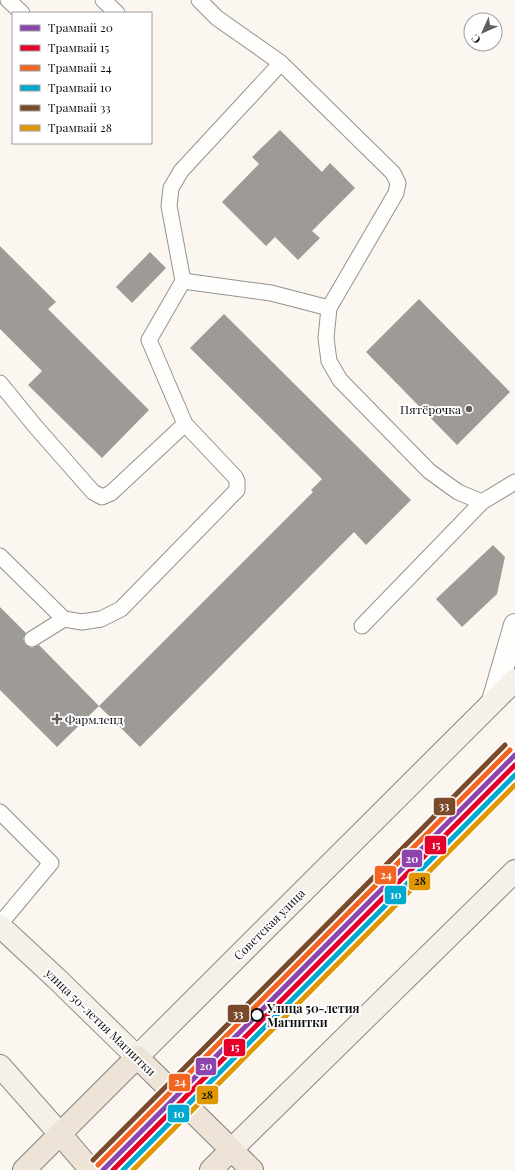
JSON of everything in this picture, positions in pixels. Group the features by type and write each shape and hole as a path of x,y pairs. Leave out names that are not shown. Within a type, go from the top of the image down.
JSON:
{"main road":[{"name":"Советская улица","path":"24,1170 515,680"},
{"path":"211,1170 515,871"},
{"name":"улица 50-летия Магнитки","path":"0,925 252,1170"},
{"path":"0,1066 91,1170"}],"street":[{"path":"494,701 515,625"}],"lane":[{"path":"8,0 21,12"},
{"path":"103,0 115,12"},
{"path":"199,0 217,18 281,63 393,173 398,183 396,193 329,308 326,338 329,361 340,380 429,471 458,492 482,502"},
{"path":"0,556 64,619 82,622 101,618 122,608 237,490 237,481 235,477 185,424 149,340 183,281 169,206 171,188 181,171 281,63"},
{"path":"183,281 271,293 329,308"},
{"path":"0,382 35,426 93,492 102,497 111,494 185,424"},
{"path":"362,626 482,502 515,482"},
{"path":"32,639 64,619"},
{"path":"0,812 51,863 0,925"}],"building":[{"path":"280,130 322,172 330,163 355,188 312,231 320,238 298,260 275,237 266,246 222,202 259,164 252,157"},
{"path":"0,246 56,302 48,309 149,410 102,458 28,385 42,371 0,329"},
{"path":"150,252 166,268 132,303 116,287"},
{"path":"419,299 510,392 457,445 366,352"},
{"path":"224,314 411,500 366,545 354,532 140,747 99,706 313,492 311,490 322,479 190,348"},
{"path":"493,545 505,557 497,594 462,627 436,599"},
{"path":"0,607 26,633 23,639 25,644 32,648 39,645 99,706 57,747 0,690"}],"tram line":[{"name":"33","path":"93,1160 505,745"},
{"name":"24","path":"98,1165 510,750"},
{"name":"20","path":"103,1170 515,755"},
{"name":"15","path":"113,1170 515,765"},
{"name":"10","path":"123,1170 515,775"},
{"name":"28","path":"133,1170 515,785"}],"place":[{"name":"Пятёрочка","path":"469,409"},
{"name":"Фармленд","path":"57,719"},
{"name":"Улица 50-летия Магнитки","path":"257,1015"}]}
